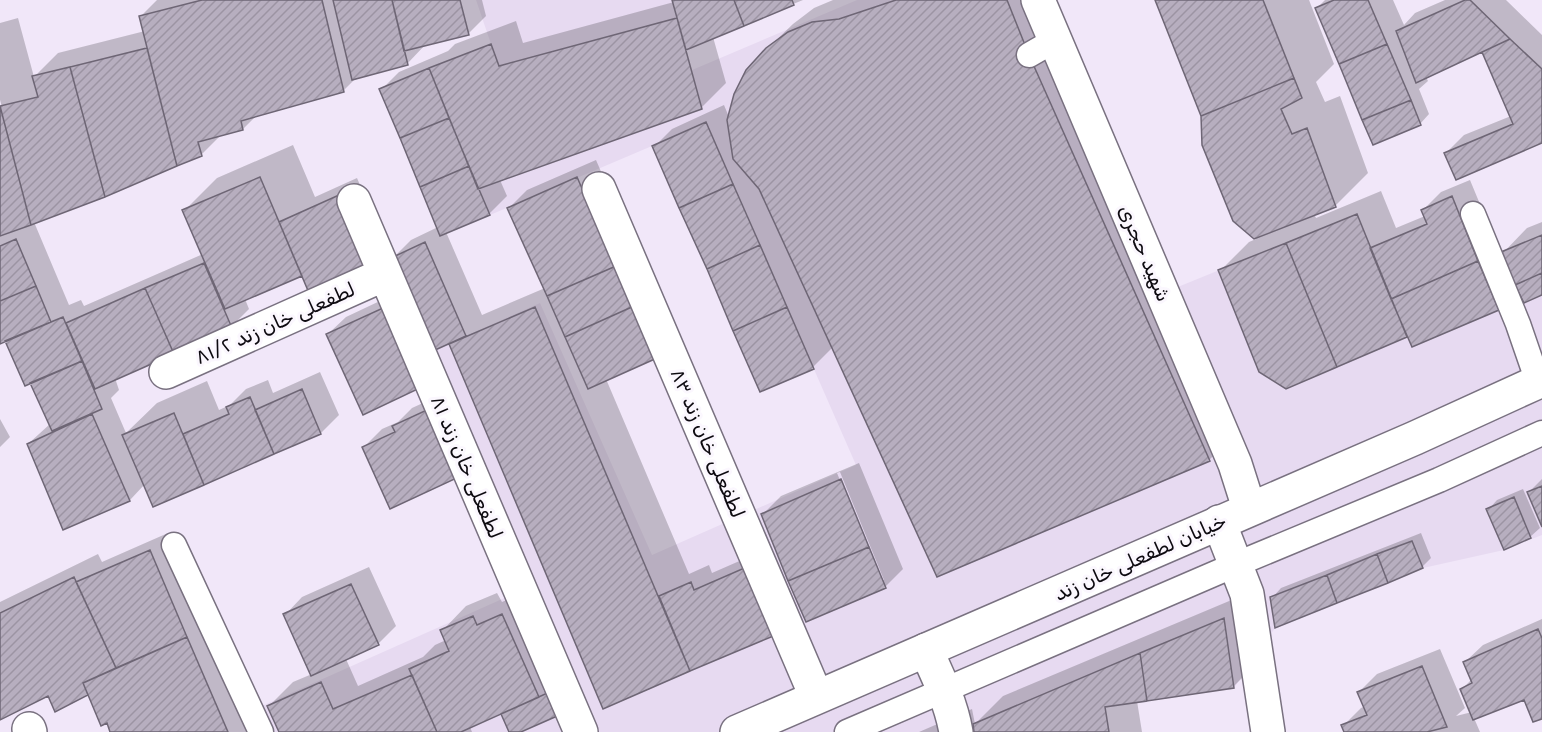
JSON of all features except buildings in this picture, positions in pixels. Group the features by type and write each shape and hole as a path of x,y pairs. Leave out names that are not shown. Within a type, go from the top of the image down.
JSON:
{"street":[{"name":"شهید حجری","path":"1038,0 1042,48 1235,464 1250,508"},
{"name":"لطفعلی خان زند ۸۳","path":"599,189 816,696"},
{"name":"لطفعلی خان زند ۸۱","path":"354,201 581,732"},
{"name":"لطفعلی خان زند ۸۱/۲","path":"166,372 385,273"},
{"name":"خیابان لطفعلی خان زند","path":"737,732 1415,438 1540,381"},
{"path":"1218,522 1237,564 1247,594 1268,732"},
{"path":"926,650 954,717 956,732"}],"lane":[{"path":"1473,214 1540,381"},
{"path":"848,732 1237,564 1439,480 1542,433"},
{"path":"174,545 261,732"}],"shaded area":[{"path":"476,0 672,0 692,70 857,0 1041,0 1168,291 1357,214 1391,299 1478,261 1515,285 1542,273 1542,535 1504,550 1423,568 1275,628 1234,688 1105,707 1109,732 251,732 244,714 529,587 425,354 540,303 652,555 856,465 706,123 490,215 429,68 491,44"}]}
